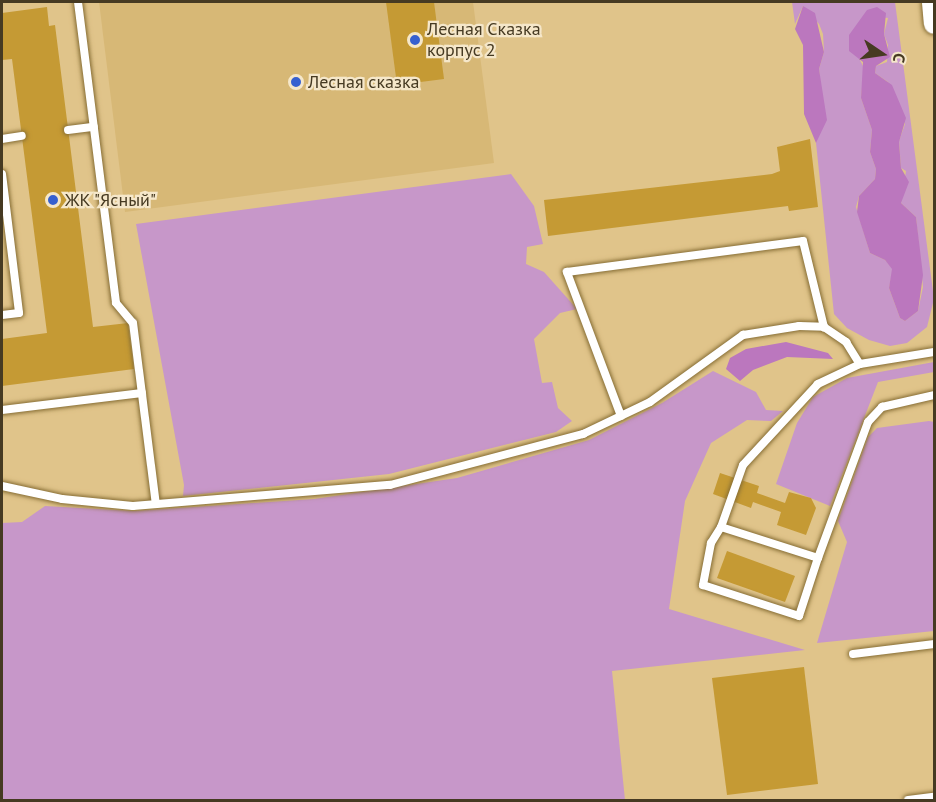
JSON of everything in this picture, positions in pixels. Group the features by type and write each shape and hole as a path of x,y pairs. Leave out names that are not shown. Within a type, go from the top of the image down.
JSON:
{"main road":[{"path":"932,2 934,23"}],"lane":[{"path":"78,2 116,303 133,323 156,504"},
{"path":"68,130 94,127"},
{"path":"2,139 22,136"},
{"path":"2,174 19,313 2,315"},
{"path":"621,416 567,272 803,240 824,327"},
{"path":"2,486 62,499 156,504 390,485 583,434 650,402 743,335 799,326 824,327 846,342 860,364"},
{"path":"934,352 860,364 818,384 806,394 743,465 721,527 711,543 702,585 799,616 868,422 882,407 902,400 934,395"},
{"path":"2,411 142,393"},
{"path":"721,527 818,558"},
{"path":"853,654 934,644"},
{"path":"908,801 934,797"}],"shaded area":[{"name":"Лесная сказка","path":"99,2 473,2 494,163 125,212"},
{"path":"792,2 895,2 934,299 927,327 907,343 890,346 869,340 847,328 834,314 816,143 823,109 819,69 824,52 823,34 819,24 803,6 795,24","holes":["864,15 888,18 884,34 888,45 887,62 876,66 875,73 888,82 905,124 899,141 901,168 906,171 901,203 916,217 923,287 918,311 905,321 900,318 889,288 893,269 885,260 870,253 856,207 859,196 875,179 876,169 870,152 872,130 861,98 864,68 859,58 860,25"]},
{"path":"803,6 815,13 824,52 819,69 827,120 816,143 804,114 803,45 795,29"},
{"path":"877,7 886,13 884,34 890,57 876,66 875,73 892,85 906,118 899,142 901,168 909,182 901,203 916,217 923,275 918,311 905,321 900,318 889,288 892,269 885,260 870,253 857,212 859,196 875,179 876,169 870,152 872,130 861,98 863,62 849,51 849,35 867,10"},
{"path":"511,174 534,206 543,244 527,247 526,264 544,272 577,309 560,313 534,339 542,383 552,382 558,408 572,421 556,432 389,474 183,496 184,485 136,224"},
{"path":"786,342 828,353 833,359 787,357 753,370 740,381 726,369 730,358 746,349"},
{"path":"934,362 934,372 878,382 830,506 776,484 797,423 813,397 847,378"},
{"path":"713,371 756,392 766,410 783,411 771,421 747,420 711,443 685,501 669,609 805,650 612,671 625,800 2,800 2,523 22,522 45,506 134,511 314,499 457,478 589,440 662,403"},
{"path":"934,422 934,631 817,643 847,542 838,521 868,437 877,428"}],"building":[{"name":"Лесная Сказка корпус 2","path":"386,2 434,2 444,79 397,85"},
{"name":"ЖК \"Ясный\"","path":"47,7 49,26 55,25 93,327 128,323 134,369 2,386 2,339 47,333 12,59 2,60 2,13"},
{"path":"810,139 818,207 789,211 788,206 548,236 544,200 772,174 780,171 777,147"},
{"path":"720,473 759,486 757,493 785,503 789,492 811,498 816,508 806,535 777,525 781,512 753,502 751,508 713,494"},
{"path":"727,551 795,576 785,602 717,578"},
{"path":"804,667 818,784 727,795 712,678"}],"place":[{"name":"Лесная Сказка корпус 2","path":"415,40"},
{"name":"Лесная сказка","path":"296,82"},
{"name":"ЖК \"Ясный\"","path":"53,200"}]}
